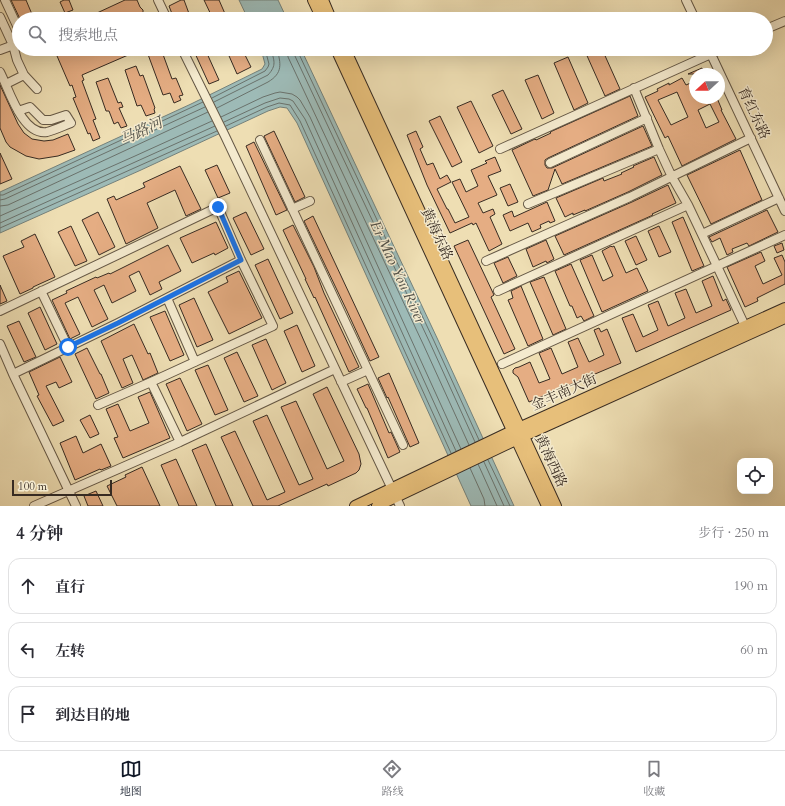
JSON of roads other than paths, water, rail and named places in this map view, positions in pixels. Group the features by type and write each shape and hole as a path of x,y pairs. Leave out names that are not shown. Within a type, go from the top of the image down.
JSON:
{"main road":[{"path":"313,0 319,12"},
{"path":"322,0 328,12"},
{"name":"黄海东路","path":"339,56 518,434"},
{"name":"黄海东路","path":"348,56 518,434"},
{"name":"金丰南大街","path":"377,506 518,434 785,308"},
{"name":"金丰南大街","path":"518,434 785,318"},
{"name":"黄海西路","path":"518,434 547,506"},
{"name":"黄海西路","path":"518,434 556,506"},
{"name":"金丰南大街","path":"355,506 396,497"}],"street":[{"path":"5,0 12,15"},
{"path":"158,0 164,12"},
{"path":"686,0 692,12"},
{"path":"0,17 12,37"},
{"path":"773,26 785,21"},
{"path":"0,50 12,46"},
{"path":"17,56 24,75 38,89"},
{"path":"185,56 396,497"},
{"path":"500,149 634,88 700,56"},
{"name":"育红东路","path":"712,56 785,211"},
{"path":"0,72 18,111 27,124 36,131 47,132 71,123 66,115 51,120 43,120 30,107 18,111"},
{"path":"6,84 24,75"},
{"path":"634,88 658,149 688,205 745,326"},
{"path":"550,163 646,118"},
{"path":"486,261 630,197 751,138"},
{"path":"260,140 403,445"},
{"path":"528,204 658,149"},
{"path":"702,234 779,198"},
{"path":"292,209 310,201"},
{"path":"498,291 688,205"},
{"path":"0,311 218,207 241,260 273,326 98,405"},
{"path":"502,364 785,235"},
{"path":"13,374 241,260"},
{"path":"41,291 68,347"},
{"path":"167,298 195,362"},
{"path":"0,344 76,506"},
{"path":"34,506 180,442 335,369"},
{"path":"342,382 368,370"},
{"path":"151,382 180,442"}],"water":[{"path":"239,0 278,0 284,12 245,12"},
{"path":"263,56 304,56 438,340 514,506 471,506 297,123 287,108 280,107 268,111 0,233 0,192 191,104 262,69 265,64"}],"water label":[{"name":"马路河","path":"141,131"},
{"name":"Er Mao You River","path":"398,272"}]}
